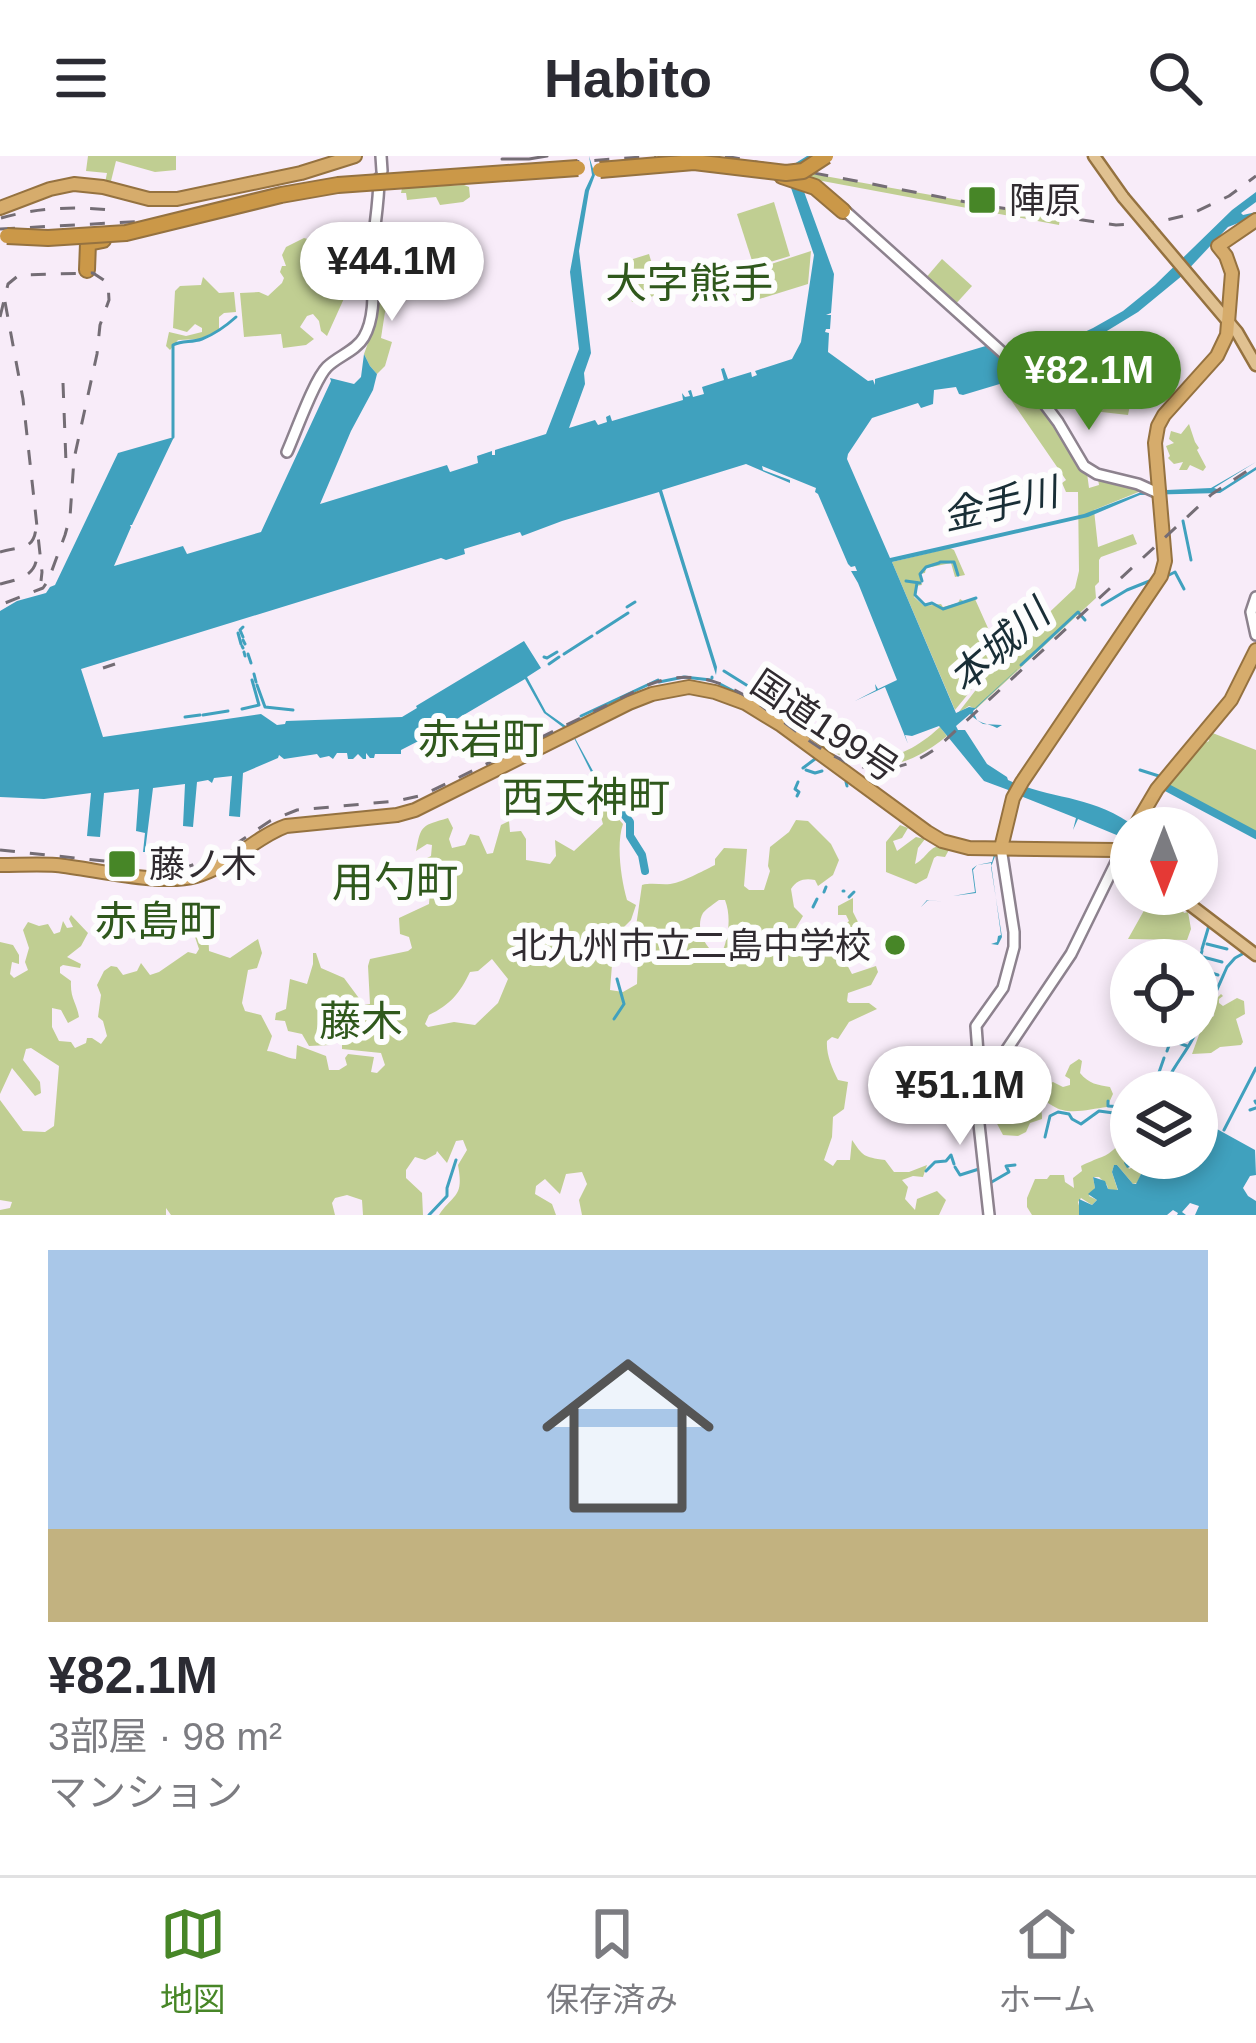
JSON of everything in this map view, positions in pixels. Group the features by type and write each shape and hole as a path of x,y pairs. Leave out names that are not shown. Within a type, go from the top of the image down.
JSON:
{"highway":[{"path":"6,201 71,179 140,196 177,197 351,156"},
{"path":"6,201 73,184 148,199 177,199 301,173 351,156"},
{"path":"611,164 694,160 789,171 824,156"},
{"path":"0,237 117,236 327,188 495,180 545,171 681,163 791,173 824,156"},
{"path":"432,182 658,160 706,162"},
{"path":"733,166 804,182 843,211"},
{"path":"998,848 1018,788 1161,578 1165,561 1155,491 1160,421 1219,353 1228,323 1232,273 1224,245 1256,220"},
{"path":"18,238 93,240 136,236 165,225"},
{"path":"1149,807 1164,782 1225,712 1256,652"},
{"name":"国道199号","path":"0,864 50,863 167,877 195,874 285,824 413,809 629,701 689,685 716,689 753,705 936,836 957,845 1110,847"}],"main road":[{"path":"287,452 323,370 363,338 371,313 374,232 382,206 380,156"},
{"path":"1094,157 1228,323 1256,367"},
{"path":"611,164 706,162 816,182 1013,365"},
{"path":"611,164 710,166 796,176 815,184 1013,365 1058,422 1084,466 1155,491"},
{"path":"1256,597 1251,612 1256,634"},
{"path":"983,1084 976,1028 1003,988 1014,939 998,848"},
{"path":"990,1215 978,1115 983,1084 1071,954 1110,879"},
{"path":"990,1215 980,1114 985,1085 1072,958 1110,881"},
{"path":"1205,915 1256,954"}],"green space":[{"path":"88,156 176,156 176,170 155,172 116,161 110,185 105,183 107,173 86,171"},
{"path":"802,172 1060,218 1059,225 817,180"},
{"path":"464,185 470,197 440,205 436,197 407,200 406,193 401,193 402,188"},
{"path":"774,202 790,256 754,267 737,214"},
{"path":"325,225 343,240 342,257 351,259 351,283 327,336 313,314 300,327 314,339 306,345 283,348 281,334 244,337 240,293 268,296 284,278 280,272 286,266 282,255 286,247 304,238 318,242"},
{"path":"811,251 808,284 740,305 731,277"},
{"path":"649,254 661,294 632,302 620,263"},
{"path":"942,259 972,286 953,307 924,280"},
{"path":"203,277 219,293 234,292 236,312 219,317 219,330 200,339 178,340 170,350 166,346 169,332 186,336 202,332 195,324 187,332 173,328 175,291 180,286 201,285"},
{"path":"387,302 381,338 392,342 385,366 377,374 364,354 366,337 373,304"},
{"path":"1123,378 1135,384 1128,415 1093,411 1091,402 1099,396 1096,390 1109,379"},
{"path":"1012,385 1015,394 1030,391 1061,433 1078,467 1087,473 1089,488 1099,485 1098,479 1140,488 1094,510 1098,547 1133,534 1137,544 1101,557 1096,598 976,709 969,706 958,713 999,660 1075,588 1079,571 1078,492 1066,492 1062,483 1066,480 1002,387"},
{"path":"1189,424 1206,467 1203,471 1190,465 1179,470 1183,462 1174,464 1168,458 1166,446 1174,443 1169,439 1171,431 1181,434"},
{"path":"950,548 965,575 955,577 951,563 926,568 919,574 922,585 916,586 914,597 924,606 943,607 960,599 975,599 1000,655 955,710 892,562"},
{"path":"791,714 865,755 900,753 940,727 947,736 902,762 863,764 826,748 784,721"},
{"path":"1210,732 1256,750 1256,835 1218,815 1218,807 1204,807 1165,786 1209,741"},
{"path":"593,804 612,812 623,824 623,882 627,900 636,905 623,928 624,940 634,940 642,885 671,884 690,877 715,865 724,848 747,849 744,886 764,890 770,847 796,820 808,821 831,844 839,860 833,875 818,886 815,880 804,880 791,889 794,907 803,916 795,935 804,937 805,958 834,953 830,938 849,921 846,915 838,915 838,906 853,898 853,912 865,936 846,939 854,950 845,961 852,974 876,966 878,972 871,985 848,993 847,1001 869,1003 877,1009 849,1022 838,1039 827,1041 838,1080 848,1082 844,1109 833,1117 824,1160 833,1166 837,1160 850,1160 852,1140 864,1155 885,1160 894,1172 927,1165 923,1177 902,1180 908,1187 905,1199 915,1210 917,1199 937,1191 946,1200 939,1215 582,1215 579,1200 587,1184 582,1172 566,1174 560,1194 545,1179 536,1186 535,1194 552,1204 556,1215 439,1215 459,1190 458,1165 467,1150 463,1140 456,1141 447,1163 437,1151 425,1160 415,1157 406,1170 406,1178 422,1193 423,1215 363,1215 362,1200 347,1195 332,1203 335,1215 171,1215 166,1208 166,1215 0,1215 12,1202 0,1200 0,1100 23,1131 45,1132 54,1126 59,1066 31,1048 26,1049 23,1060 40,1082 41,1093 35,1096 12,1068 0,1094 0,942 13,945 19,955 19,964 12,962 14,978 28,970 29,948 23,930 28,922 48,924 54,934 60,932 63,921 67,928 73,927 71,915 88,933 67,957 81,964 80,968 60,967 60,973 71,981 79,1017 68,1023 61,1010 52,1008 52,1027 59,1041 71,1042 75,1048 87,1038 101,1044 107,1036 98,1017 101,995 97,985 104,971 117,967 123,975 137,971 141,963 150,975 188,952 196,954 199,949 189,919 192,905 205,909 198,918 208,926 209,951 230,958 258,939 262,953 257,968 248,970 242,1003 245,1011 261,1015 272,1036 267,1051 296,1059 297,1045 326,1056 329,1070 347,1065 348,1054 374,1057 371,1072 377,1073 385,1065 381,1053 342,1049 337,1039 330,1045 309,1046 302,1034 288,1031 285,1021 275,1020 276,1013 286,1009 290,979 307,984 316,953 321,968 344,978 364,1005 370,1004 370,959 412,948 409,937 400,934 399,918 429,904 426,883 409,885 405,876 431,856 432,845 416,851 421,831 428,825 448,818 453,828 452,848 465,845 470,834 479,836 487,854 493,853 501,825 509,821 510,832 521,831 526,839 526,860 550,864 556,856 555,840 574,851 603,824","holes":["725,900 729,922 720,957 707,945 700,926 703,913","638,951 637,984 623,992 610,990 613,952","492,959 508,979 498,1003 475,1025 454,1022 428,1027 429,1015 454,998 470,972"]},
{"path":"900,825 908,828 902,838 893,841 897,851 916,837 925,839 915,864 934,848 950,848 945,857 934,858 927,878 916,884 886,872 886,842"},
{"path":"1141,915 1189,915 1187,939 1128,939"},
{"path":"1223,996 1219,1003 1223,1006 1237,998 1244,1001 1245,1014 1236,1019 1243,1042 1192,1054 1195,1047 1218,1047 1218,997"},
{"path":"1079,1059 1083,1077 1110,1087 1107,1107 1065,1111 1026,1089 1032,1083 1070,1085 1065,1076"},
{"path":"1023,1096 1039,1107 1042,1119 1030,1123 1018,1136 1003,1135 985,1101"},
{"path":"1110,1152 1110,1179 1118,1191 1093,1177 1095,1188 1089,1196 1097,1200 1092,1205 1081,1198 1079,1215 1032,1215 1027,1198 1035,1179 1064,1175 1074,1188 1073,1178 1082,1171 1081,1166"}],"water":[{"path":"589,156 595,175 579,251 591,353 569,428 595,420 598,425 610,415 612,421 683,400 682,393 690,396 691,390 693,397 704,394 702,387 724,380 724,368 728,379 751,372 752,377 755,371 792,359 801,342 814,255 789,182 794,164 807,156 819,156 802,168 802,186 834,274 831,313 826,315 831,315 830,329 825,332 829,333 828,352 875,385 875,379 989,345 1011,367 1093,328 1155,285 1256,192 1256,202 1241,213 1256,212 1256,216 1228,227 1183,275 1138,312 1020,378 963,395 956,387 934,390 933,404 921,408 918,403 872,418 848,454 890,558 1084,514 1144,491 1211,488 1256,462 1214,488 1220,490 1256,467 1220,493 1140,495 1088,517 892,562 956,713 975,708 1023,664 973,711 977,720 970,714 956,726 958,730 965,730 987,764 1008,780 1110,812 1110,832 1078,819 1073,830 1076,818 1018,795 991,866 977,865 992,862 1011,791 984,781 939,726 905,735 908,744 885,687 855,701 876,690 875,684 878,689 897,680 851,571 857,571 855,566 848,564 816,488 762,466 790,483 746,464 662,490 716,675 659,492 81,669 103,737 261,714 277,725 402,717 524,641 541,668 527,677 546,712 570,729 615,805 599,788 572,734 544,713 525,679 401,754 370,758 366,753 366,759 358,754 348,759 347,753 337,753 333,759 317,754 284,759 279,755 243,773 240,817 229,816 232,776 197,782 193,827 183,826 185,784 153,788 145,852 145,833 136,831 139,789 104,793 100,837 87,836 91,793 44,799 0,797 0,611 55,585 118,453 174,437 114,566 183,546 187,554 261,532 330,378 354,384 361,377 364,354 377,374 373,390 320,504 447,465 450,472 478,463 477,456 492,451 495,455 495,450 546,434 579,349 570,272 592,175"},
{"path":"1218,1130 1255,1150 1256,1175 1243,1188 1256,1201 1256,1215 1195,1215 1199,1206 1190,1203 1182,1212 1186,1215 1173,1210 1167,1215 1079,1215 1079,1199 1092,1205 1097,1200 1088,1194 1095,1188 1093,1177 1105,1181 1108,1189 1118,1190 1114,1179 1136,1184 1138,1179 1218,1179"}],"waterway":[{"path":"173,437 173,345 207,337 236,317"},
{"path":"1183,521 1191,560"},
{"path":"940,562 954,562 958,575"},
{"path":"922,581 920,574 926,567 939,563"},
{"path":"1167,576 1175,572 1184,589"},
{"path":"1102,605 1152,580"},
{"path":"906,581 920,583"},
{"path":"917,583 915,595 925,605 943,609 976,598"},
{"path":"627,607 635,602"},
{"name":"本城川","path":"1021,665 1078,612 1085,620"},
{"path":"597,633 628,613"},
{"path":"243,627 243,637"},
{"path":"238,633 241,644"},
{"path":"564,654 592,636"},
{"path":"243,640 245,644"},
{"path":"244,652 245,656"},
{"path":"544,657 557,652"},
{"path":"248,654 251,663"},
{"path":"549,664 559,657"},
{"path":"724,671 756,691 764,703"},
{"path":"254,674 256,682"},
{"path":"659,682 684,677 711,680"},
{"path":"242,709 259,705 252,680"},
{"path":"581,716 658,680"},
{"path":"720,684 747,698"},
{"path":"257,685 265,707 293,710"},
{"path":"203,715 228,711"},
{"path":"185,717 200,715"},
{"path":"803,768 815,759"},
{"path":"806,770 822,771"},
{"path":"1140,770 1162,777"},
{"path":"797,796 798,782"},
{"path":"846,782 847,786"},
{"path":"1164,784 1256,835"},
{"path":"613,800 630,822 630,836 645,871"},
{"path":"824,892 826,887"},
{"path":"849,897 854,892"},
{"path":"813,907 817,899"},
{"path":"1205,939 1210,922"},
{"path":"1218,947 1227,949"},
{"path":"1173,1071 1227,967 1244,953"},
{"path":"1218,961 1222,962"},
{"path":"614,1019 624,1004 617,979"},
{"path":"1167,1051 1168,1047"},
{"path":"1159,1071 1164,1058"},
{"path":"1224,1130 1256,1068"},
{"path":"1108,1101 1110,1106"},
{"path":"1250,1110 1256,1108"},
{"path":"1045,1137 1050,1116 1058,1112 1081,1124 1099,1111 1110,1112"},
{"path":"926,1171 951,1155 954,1164"},
{"path":"429,1215 447,1196 456,1160"},
{"path":"990,1183 1009,1172 1006,1166 1015,1165"},
{"path":"955,1167 960,1175 979,1169"}],"tram line":[{"path":"502,159 547,156"}],"railway":[{"path":"0,229 167,220 349,178 656,156"},
{"path":"725,156 1116,225 1191,214 1229,196 1256,176"},
{"path":"1,218 60,208 119,211"},
{"path":"0,317 8,284 19,275 93,273 108,283 109,300 74,459 65,535 43,588 0,605"},
{"path":"5,302 23,399 41,581"},
{"path":"63,383 66,463"},
{"path":"0,850 180,869 215,858 270,821 297,810 423,795 648,685 690,677 727,686 827,752 861,766 897,767 938,747 1212,494 1256,465"},
{"path":"0,552 29,544 36,526"},
{"path":"0,584 31,571 37,551"},
{"path":"103,668 115,664"}],"place":[{"name":"陣原","path":"982,200"},
{"name":"藤ノ木","path":"122,864"},
{"name":"北九州市立二島中学校","path":"895,945"}],"district":[{"name":"大字熊手","path":"689,283"},
{"name":"赤岩町","path":"481,739"},
{"name":"西天神町","path":"586,797"},
{"name":"用勺町","path":"395,882"},
{"name":"赤島町","path":"158,921"},
{"name":"藤木","path":"361,1021"}],"water label":[{"name":"金手川","path":"1000,504"}]}
